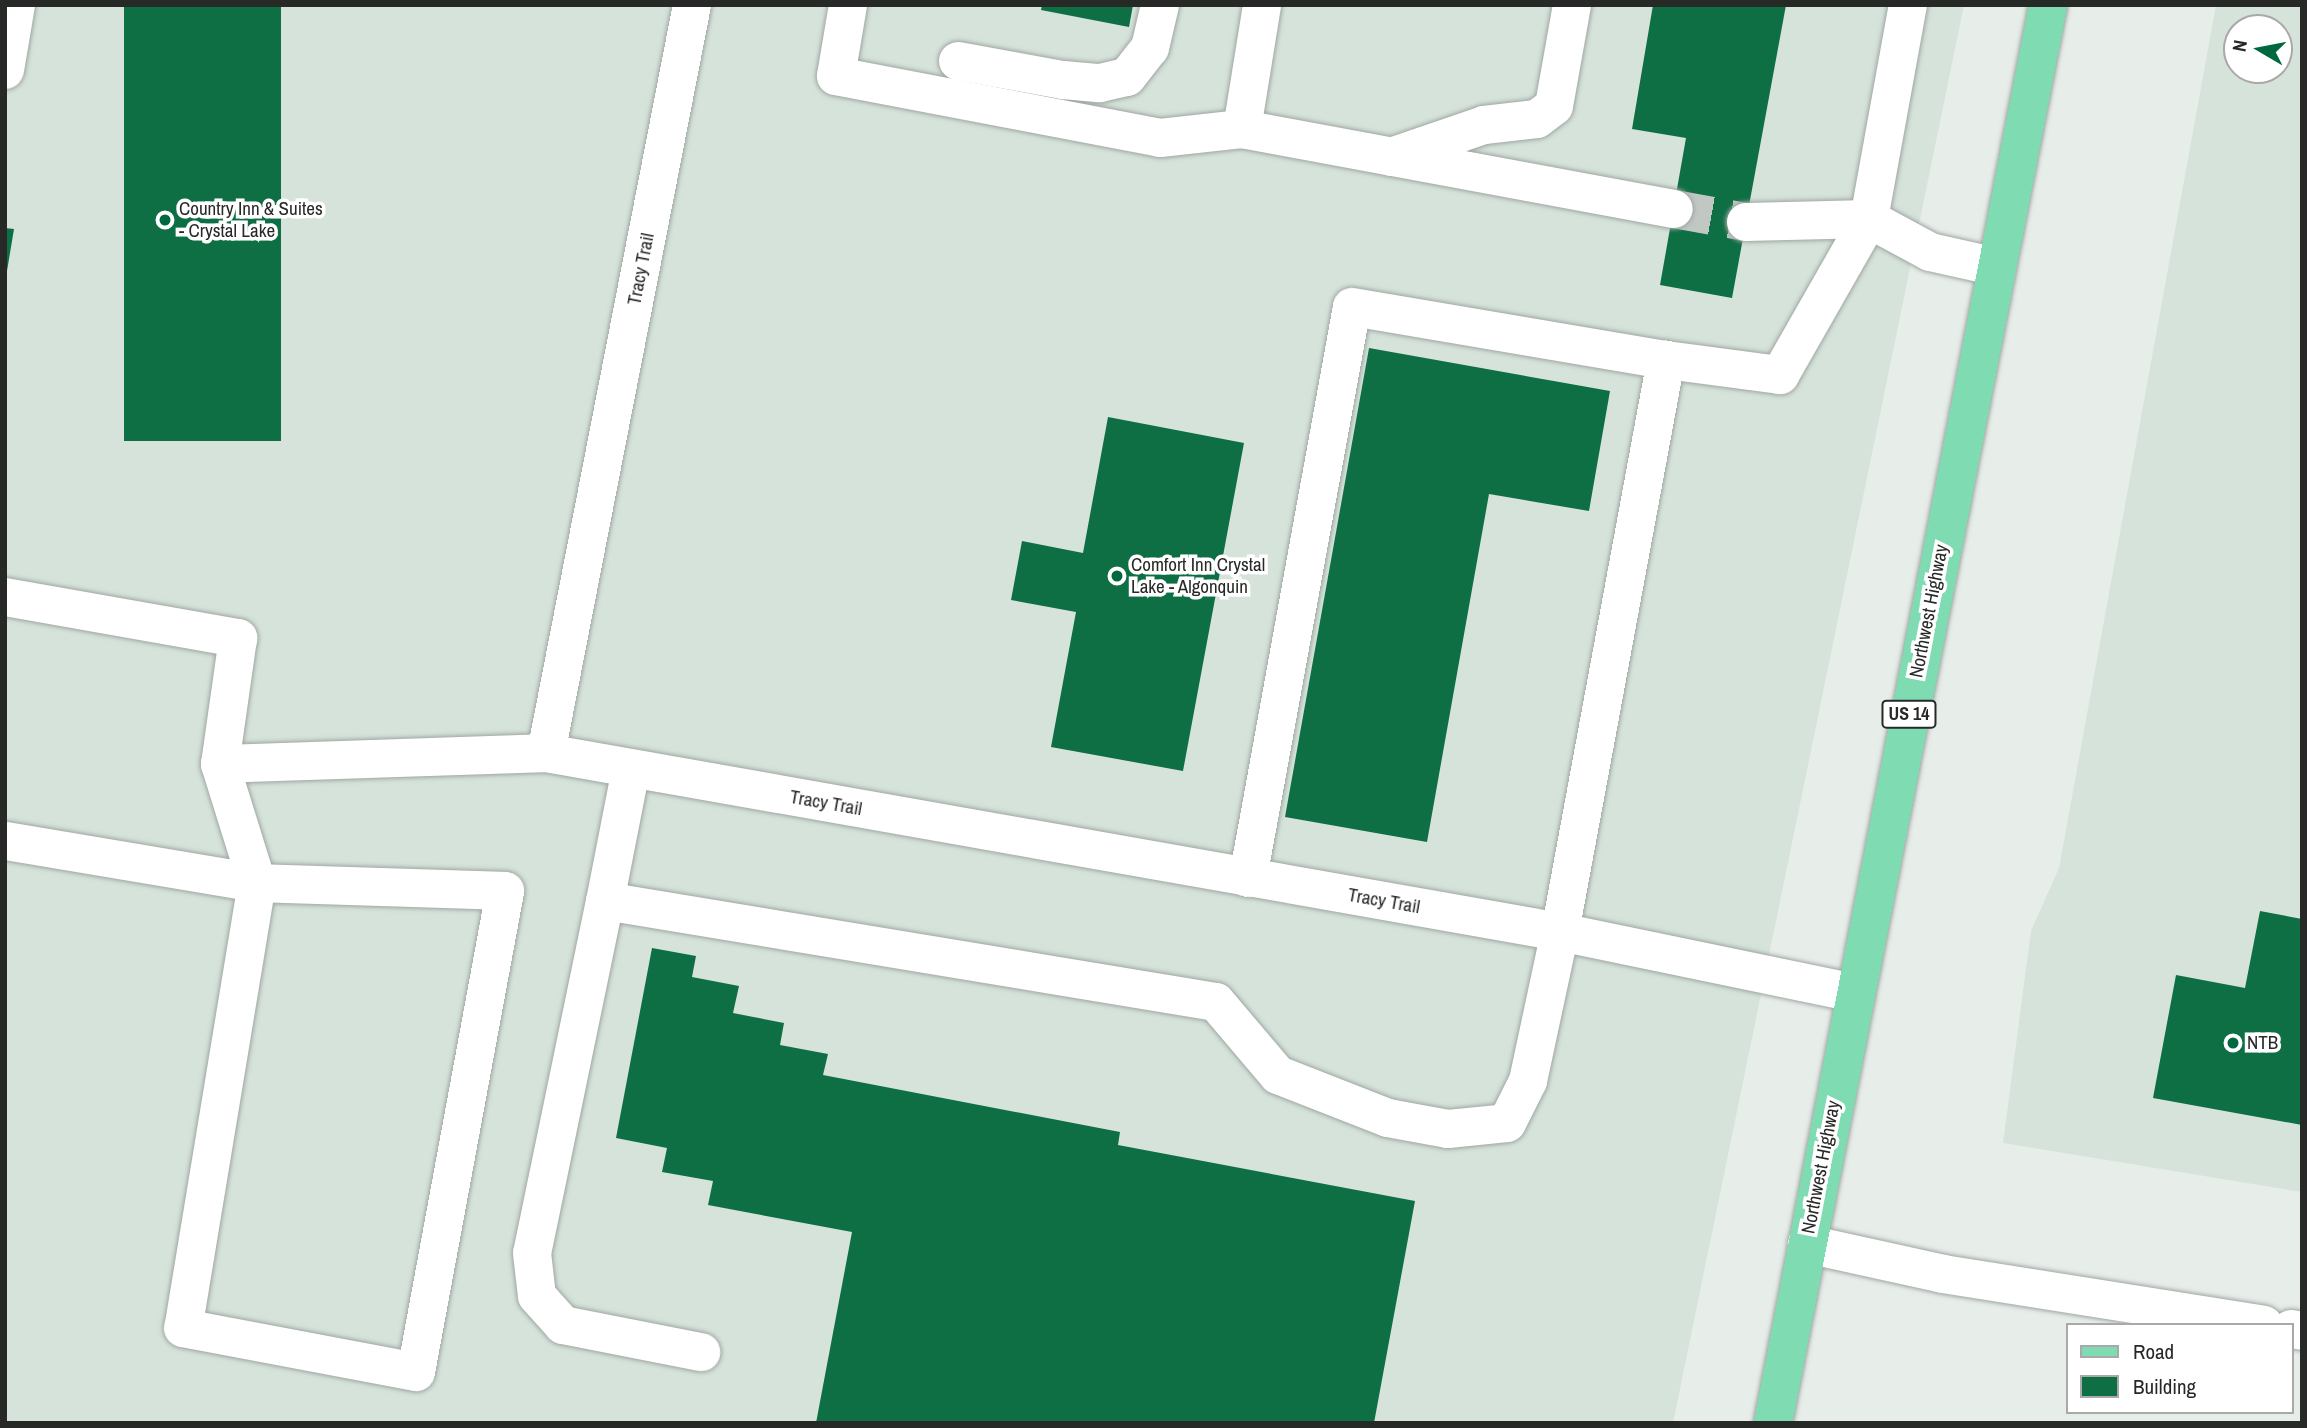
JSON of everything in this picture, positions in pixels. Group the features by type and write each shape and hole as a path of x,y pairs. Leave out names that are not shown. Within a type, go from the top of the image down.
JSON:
{"main road":[{"name":"Northwest Highway","path":"1773,1423 1854,993 2048,5"}],"lane":[{"path":"5,70 16,5"},
{"name":"Tracy Trail","path":"692,5 546,753 1560,932 1854,993"},
{"path":"849,5 836,76 1160,138 1242,129 1674,209"},
{"path":"958,61 1063,80 1100,83 1127,77 1150,48 1160,5"},
{"path":"1242,129 1262,5"},
{"path":"1248,878 1353,307 1666,360 1780,375 1869,219 1908,5"},
{"path":"1391,157 1484,124 1537,119 1554,106 1570,15"},
{"path":"1746,222 1869,219 1930,251 1997,267"},
{"path":"606,901 1216,1002 1278,1075 1388,1118 1448,1129 1507,1123 1528,1081 1560,932 1666,360"},
{"path":"5,597 238,638 220,764 257,883 183,1328 416,1372 505,891 257,883 5,841"},
{"path":"220,764 546,753"},
{"path":"631,769 532,1253 537,1296 563,1325 701,1352"},
{"path":"1807,1244 1943,1274 2251,1323"}],"shaded area":[{"path":"5,5 1964,5 1673,1423 5,1423"},
{"path":"2216,5 2302,5 2302,1192 2003,1143 2031,931 2059,868"}],"building":[{"name":"Country Inn & Suites - Crystal Lake","path":"124,5 281,5 281,441 124,441"},
{"path":"1042,5 1133,5 1129,27 1041,10"},
{"path":"1653,5 1786,5 1732,298 1660,285 1686,138 1632,129"},
{"path":"5,228 14,229 7,271 5,271"},
{"path":"1369,348 1610,391 1589,511 1489,494 1427,842 1285,817"},
{"name":"Comfort Inn Crystal Lake - Algonquin","path":"1108,417 1244,443 1183,771 1051,747 1076,612 1011,600 1022,541 1083,553"},
{"name":"NTB","path":"2260,911 2302,919 2302,1125 2153,1098 2176,975 2245,988"},
{"path":"652,948 696,956 692,977 739,986 733,1013 784,1023 780,1045 828,1054 823,1075 1120,1132 1118,1145 1415,1201 1374,1423 816,1423 852,1232 708,1205 713,1181 662,1172 667,1148 616,1138"}],"tunnel":[{"path":"1674,209 1746,222"}],"place":[{"name":"Country Inn & Suites - Crystal Lake","path":"165,220"},
{"name":"Comfort Inn Crystal Lake - Algonquin","path":"1117,576"},
{"name":"NTB","path":"2233,1043"}]}
